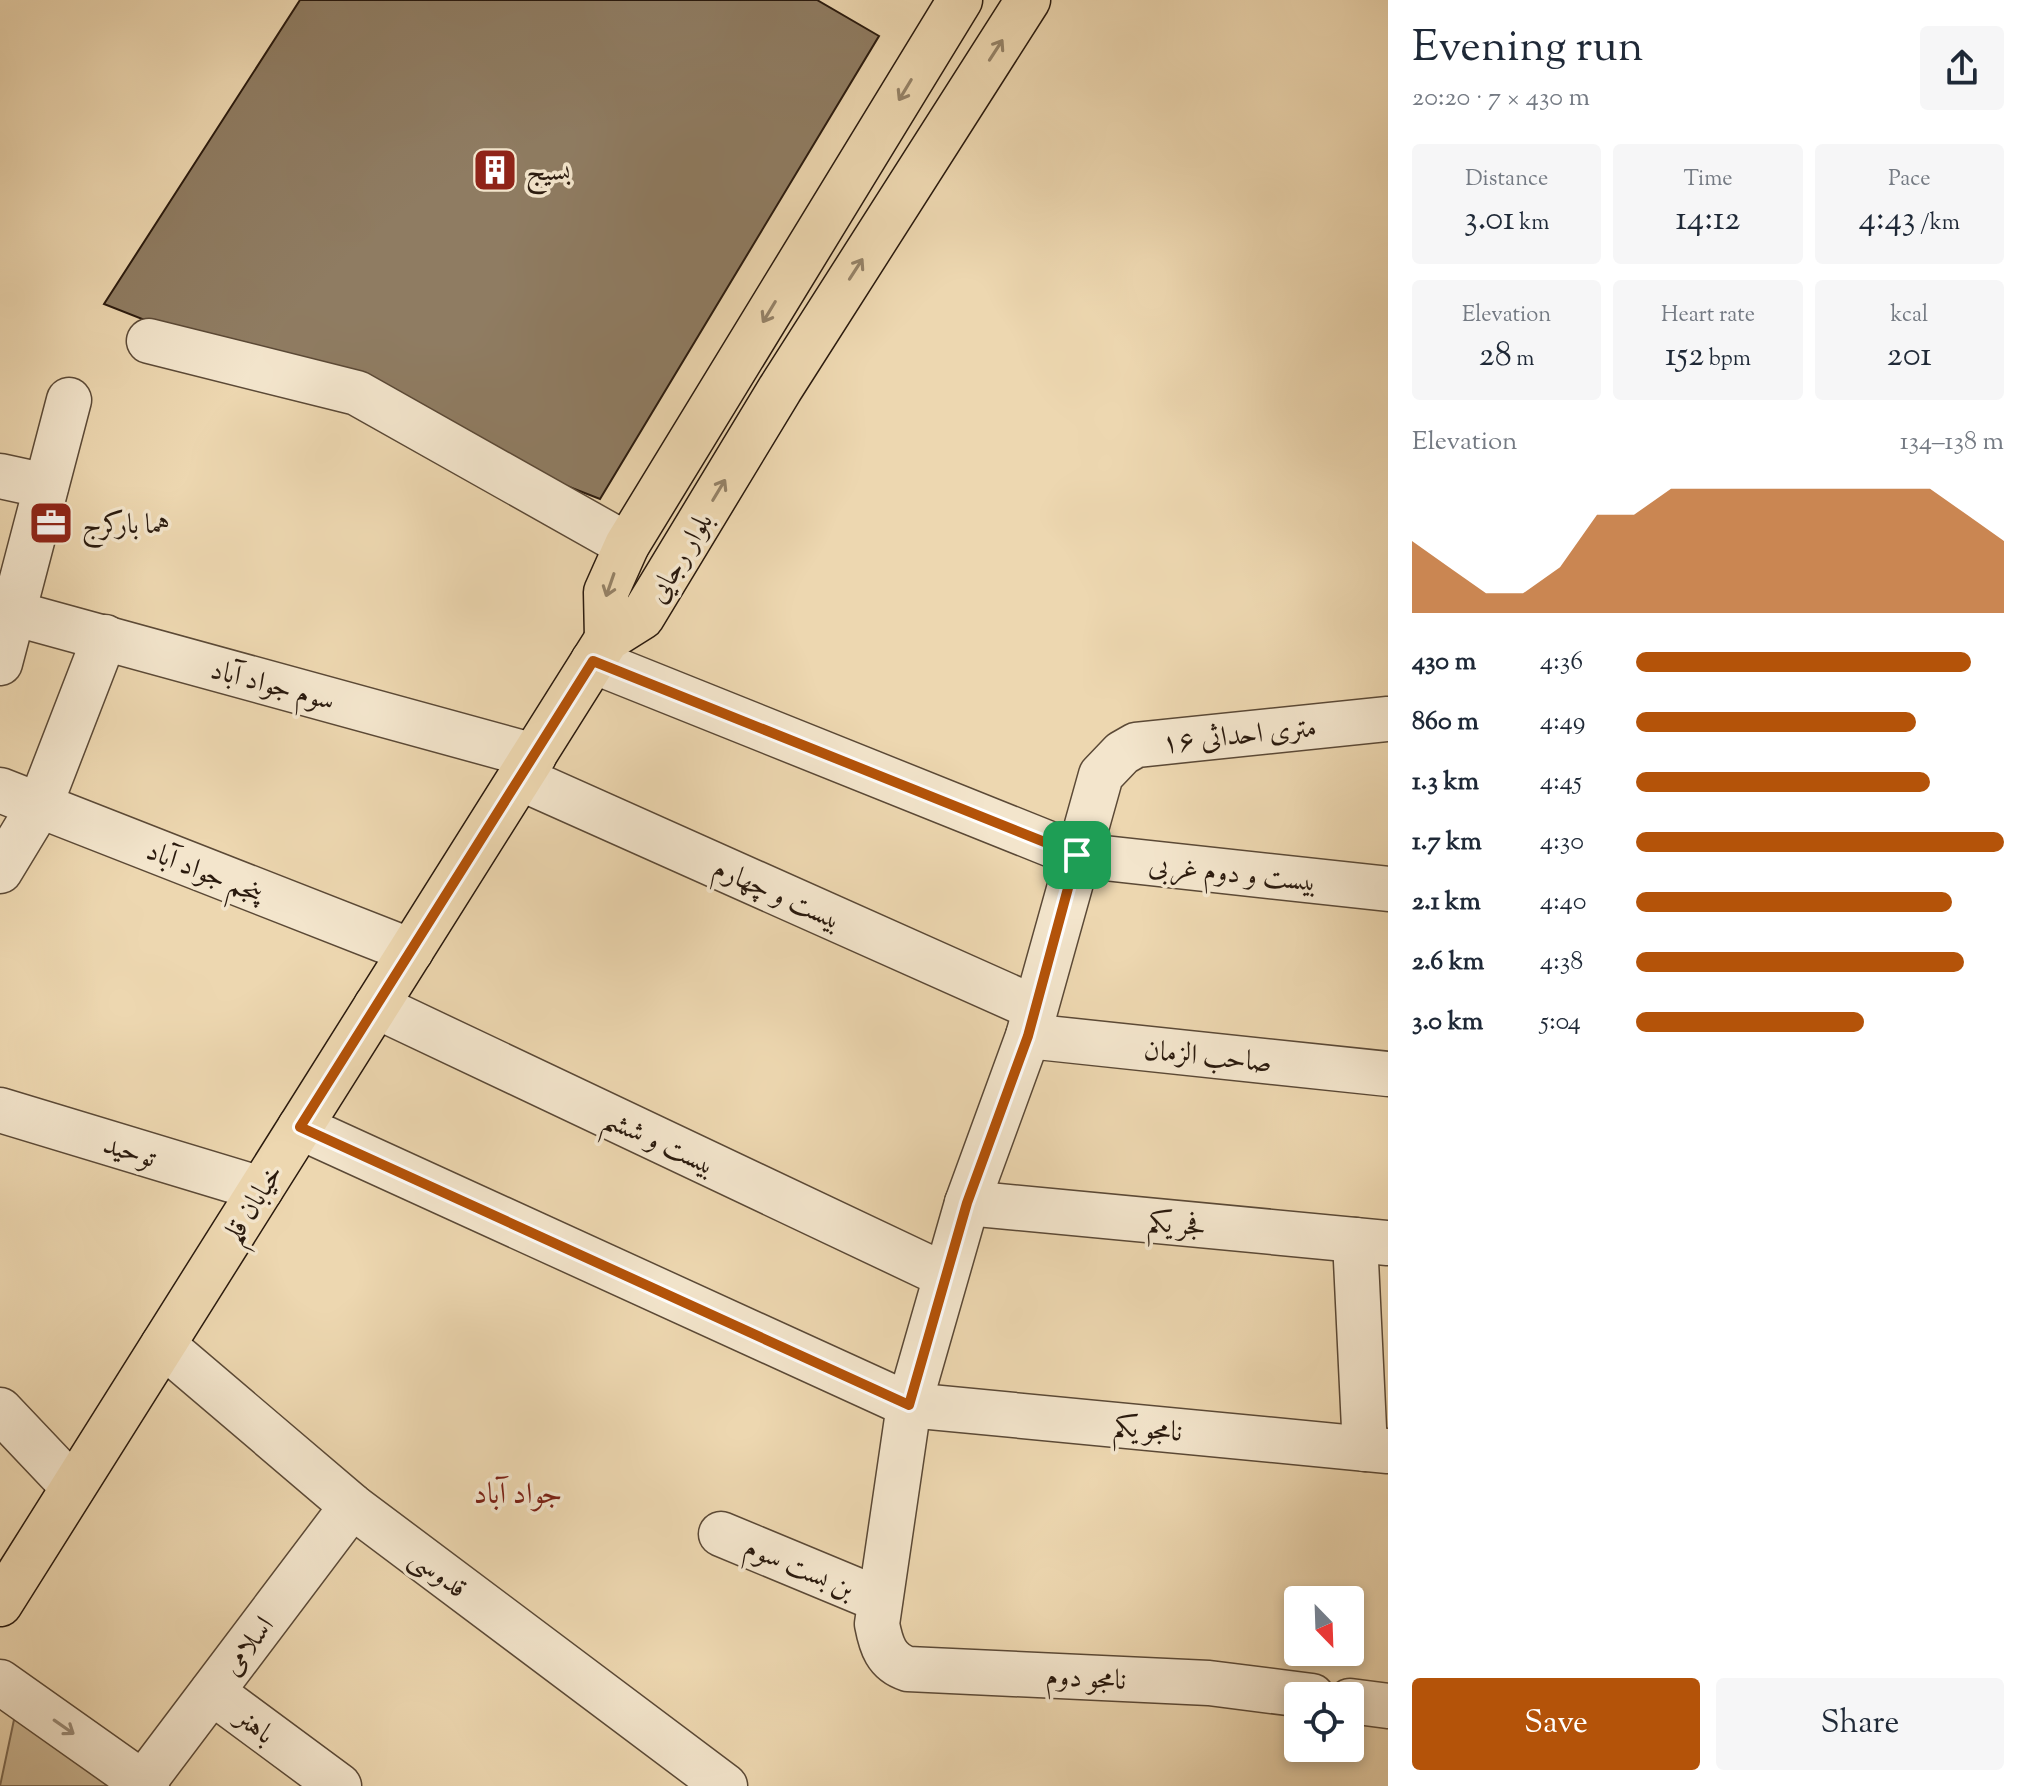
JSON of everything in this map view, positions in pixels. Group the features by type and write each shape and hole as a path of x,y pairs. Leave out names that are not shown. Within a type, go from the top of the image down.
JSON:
{"main road":[{"name":"بلوار رجایی","path":"600,650 606,592 627,545 960,0"},
{"name":"بلوار رجایی","path":"600,650 642,617 780,389 1028,0"},
{"name":"خیابان قلم","path":"0,1604 600,650"}],"street":[{"path":"149,341 357,393 627,545"},
{"path":"0,663 69,400"},
{"path":"0,476 46,486"},
{"name":"سوم جواد آباد","path":"13,613 105,637 527,767"},
{"path":"0,871 40,805 105,637"},
{"name":"بیست و دوم غربی","path":"600,650 1077,855 1388,889"},
{"name":"۱۶ متری احداثی","path":"1077,855 1101,775 1122,753 1136,745 1388,719"},
{"name":"بیست و چهارم","path":"527,767 1032,1022"},
{"name":"پنجم جواد آباد","path":"0,790 411,951"},
{"path":"880,1617 909,1405 967,1203 1032,1022 1077,855"},
{"name":"بیست و ششم","path":"376,1006 944,1275"},
{"name":"صاحب الزمان","path":"1032,1022 1388,1074"},
{"name":"توحید","path":"0,1110 261,1189"},
{"name":"نامجو یکم","path":"300,1127 909,1405 1377,1450"},
{"name":"فجر یکم","path":"967,1203 1371,1241"},
{"path":"1371,1241 1377,1450"},
{"name":"قدوسی","path":"163,1345 352,1506 725,1786"},
{"path":"0,1410 73,1487"},
{"name":"اسلامی","path":"145,1785 352,1506"},
{"name":"بن بست سوم","path":"721,1534 880,1617"},
{"name":"نامجو دوم","path":"880,1617 882,1648 898,1666 908,1669 1209,1683 1284,1692"},
{"path":"0,1682 145,1785"},
{"name":"باهنر","path":"212,1692 339,1786"},
{"path":"1364,1703 1388,1706"}],"shaded area":[{"path":"15,1715 117,1786 0,1786"}],"building":[{"name":"بسیج","path":"300,0 817,0 879,36 600,499 104,304"}],"place":[{"name":"بسیج","path":"495,170"},
{"name":"هما بارکرج","path":"51,523"}],"district":[{"name":"جواد آباد","path":"518,1493"}],"route":[{"path":"593,661 1077,855 1028,1036 967,1203 909,1405 300,1127 593,661"}]}
